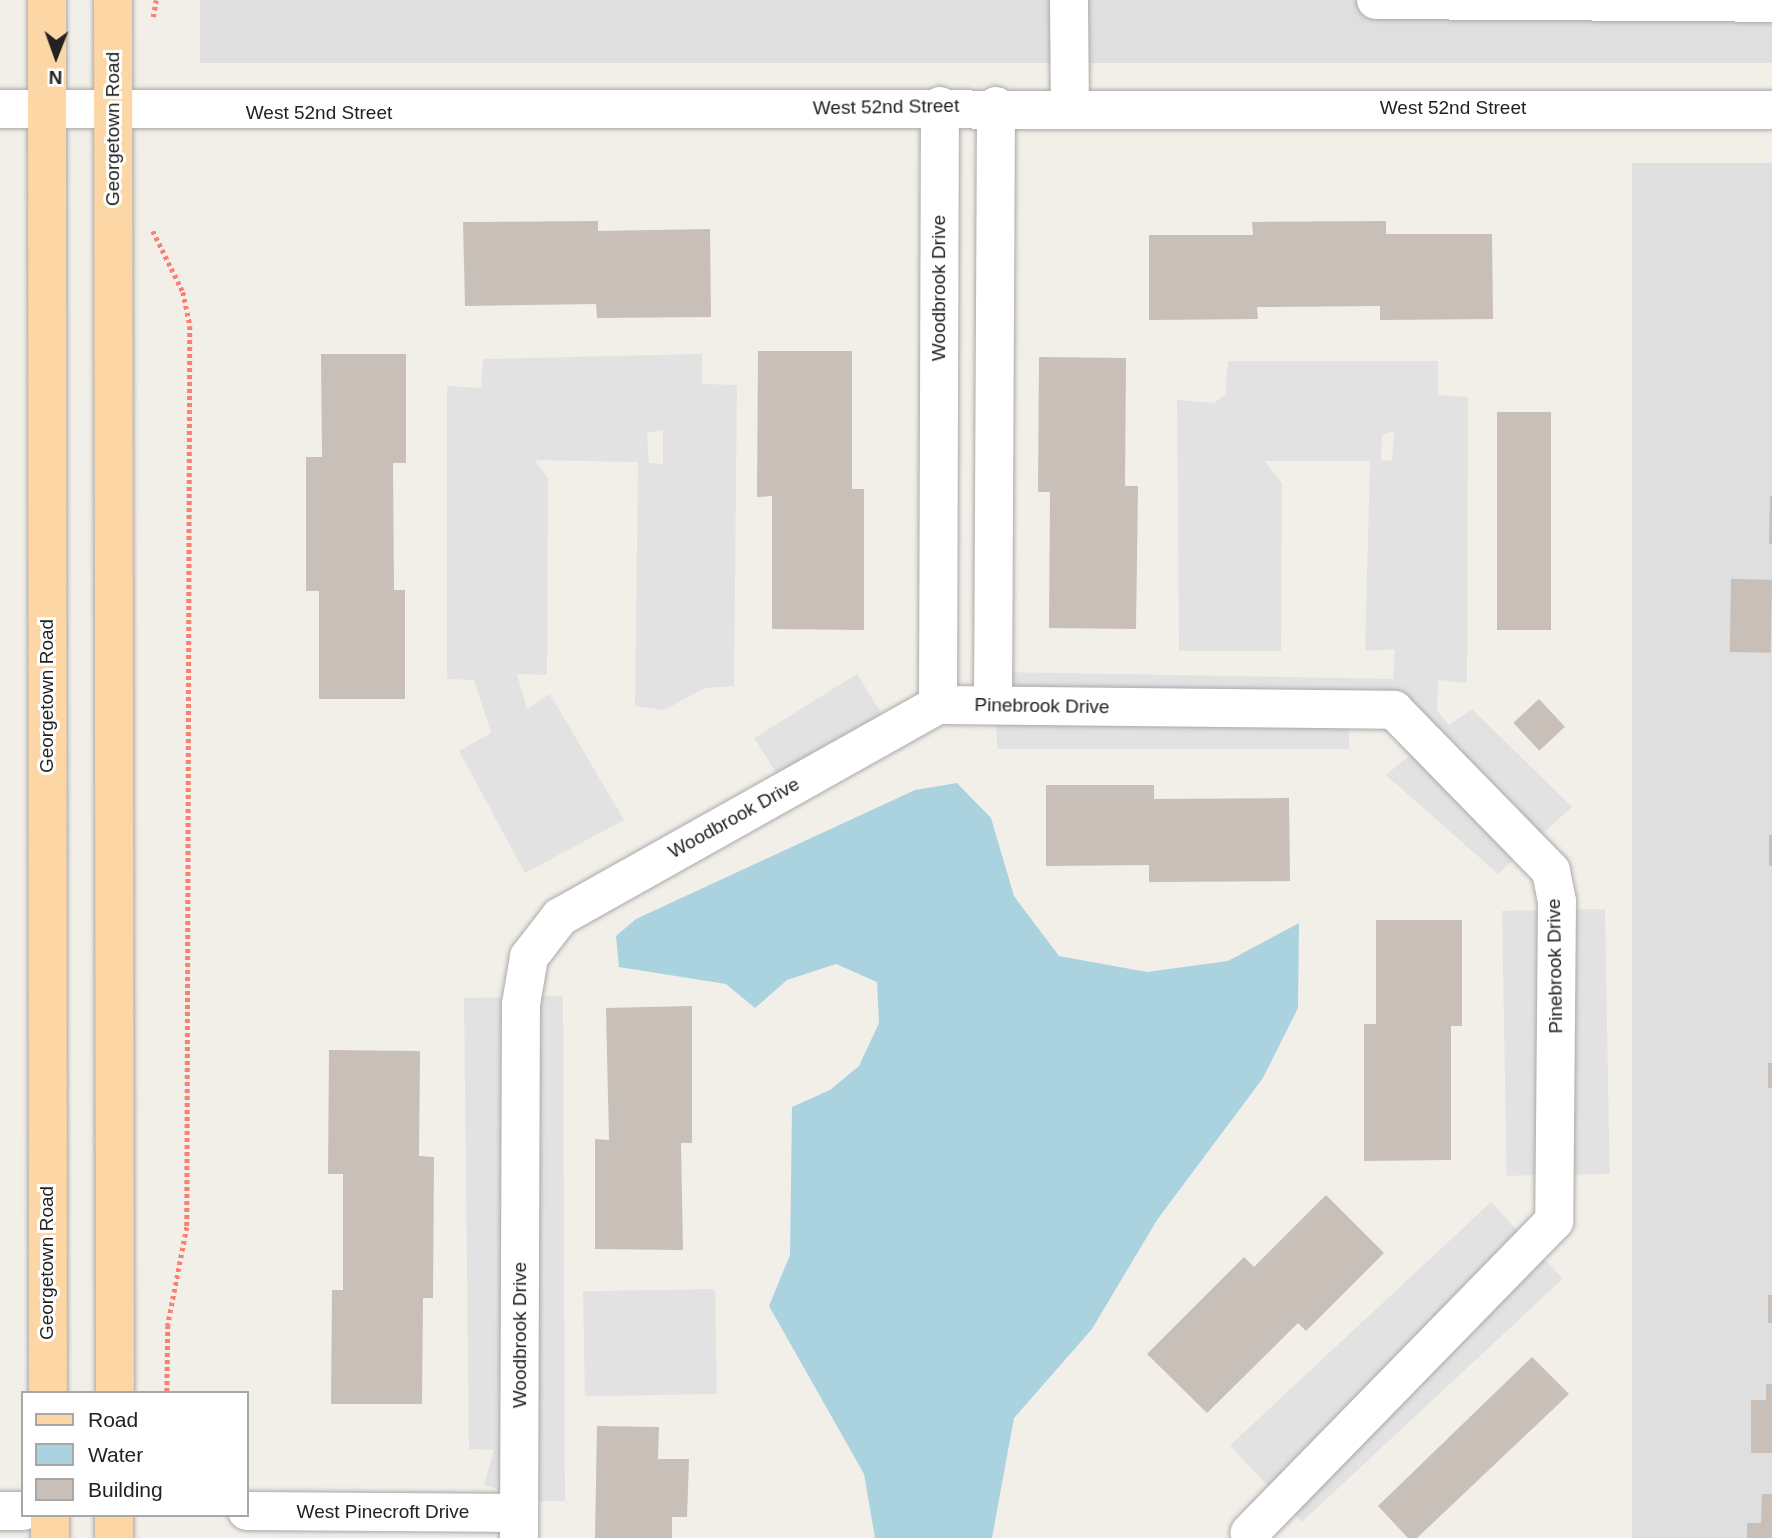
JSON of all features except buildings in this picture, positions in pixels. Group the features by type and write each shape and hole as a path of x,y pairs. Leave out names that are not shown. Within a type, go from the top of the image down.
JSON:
{"main road":[{"name":"Georgetown Road","path":"47,0 48,1391"},
{"name":"Georgetown Road","path":"113,0 115,1391"},
{"path":"50,1517 50,1538"},
{"path":"114,1517 114,1538"}],"street":[{"path":"1069,0 1070,106"},
{"path":"1376,0 1772,3"},
{"name":"Woodbrook Drive","path":"519,1526 521,1004 528,957 560,917 938,705 940,106"},
{"path":"993,705 996,106"},
{"name":"West 52nd Street","path":"0,109 113,112 1070,106 1772,110"},
{"name":"Pinebrook Drive","path":"938,705 1394,710 1551,872 1557,901 1554,1221 1250,1533"},
{"path":"0,1511 21,1511"},
{"name":"West Pinecroft Drive","path":"248,1511 519,1526"}],"path":[{"path":"152,24 156,0"},
{"path":"150,225 183,292 190,326 187,1227 168,1325 167,1391"}],"shaded area":[{"path":"200,0 1772,0 1772,63 200,63"},
{"path":"1632,163 1772,163 1772,1538 1632,1538"},
{"path":"702,354 702,384 737,385 734,686 705,688 664,710 635,706 638,462 535,460 548,479 547,675 517,674 527,709 550,694 624,820 525,873 459,751 491,733 474,680 447,679 447,386 481,388 483,359","holes":["663,430 663,464 649,463 647,433"]},
{"path":"1228,361 1438,361 1438,395 1468,397 1467,683 1438,680 1437,710 1449,725 1472,709 1572,807 1498,874 1386,775 1415,751 1381,725 1349,725 1349,749 997,749 996,672 1393,679 1395,649 1365,651 1370,461 1264,461 1282,483 1281,651 1179,651 1177,400 1214,403 1225,395","holes":["1394,431 1392,461 1381,460 1382,435"]},
{"path":"857,674 898,740 796,804 754,738"},
{"path":"1605,909 1610,1174 1507,1176 1502,911"},
{"path":"563,996 565,1501 540,1501 484,1485 494,1450 469,1449 464,998"},
{"path":"1491,1202 1563,1279 1302,1522 1230,1445"},
{"path":"715,1289 717,1394 585,1396 583,1291"}],"water":[{"path":"957,783 991,818 1014,896 1059,956 1147,972 1228,961 1299,923 1298,1008 1263,1078 1157,1220 1092,1329 1014,1418 992,1538 875,1538 864,1474 769,1306 790,1255 792,1107 830,1090 859,1066 879,1023 877,982 836,964 787,980 755,1008 726,984 619,967 616,936 636,919 915,790"}]}
